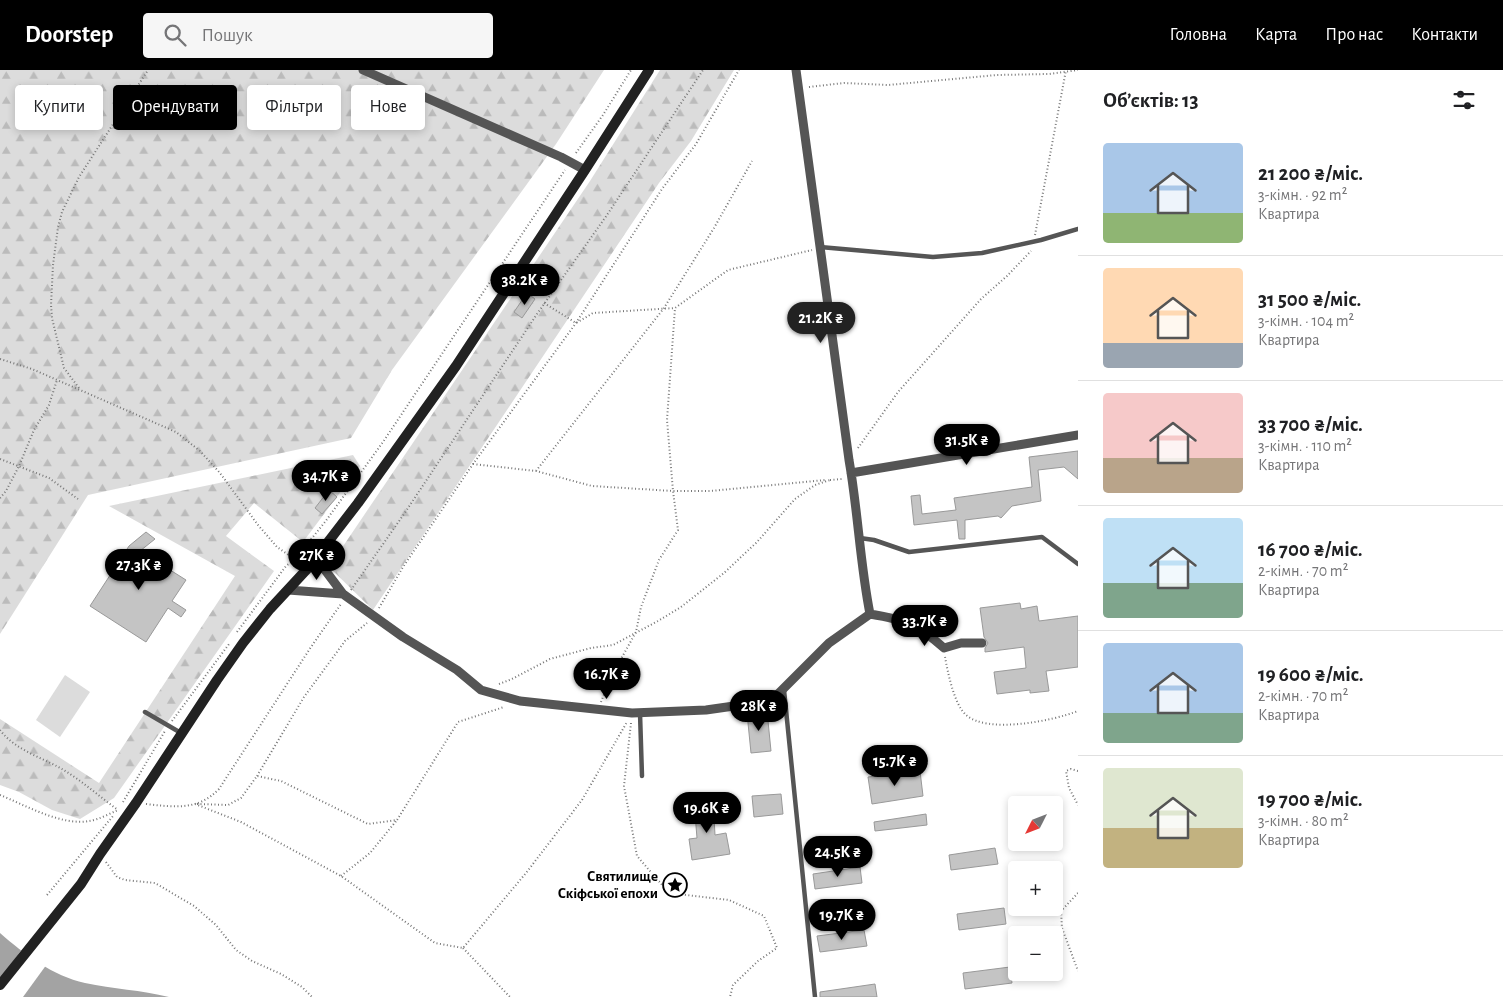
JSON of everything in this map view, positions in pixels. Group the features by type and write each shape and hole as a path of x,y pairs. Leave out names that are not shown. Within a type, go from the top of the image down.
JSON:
{"main road":[{"path":"0,984 81,884 243,643 270,609 316,558 364,495 456,366 585,170 648,70"}],"street":[{"path":"363,70 571,162 585,170"},
{"path":"796,70 852,476 865,590 870,614"},
{"path":"852,476 1078,435"},
{"path":"316,558 345,596 403,637 457,670 481,690 520,701 598,711 636,713 706,710 762,702 774,698 829,642 870,614 902,620 924,630 944,648 961,643 982,643"},
{"path":"288,590 345,596"}],"lane":[{"path":"820,248 933,257 982,253 1041,240 1078,229"},
{"path":"860,538 874,540 909,552 1042,537 1078,564"},
{"path":"784,689 815,997"},
{"path":"145,712 181,734"},
{"path":"636,713 642,776"}],"path":[{"path":"81,390 64,368 52,318 52,289 58,227 62,212 79,177 148,70"},
{"path":"123,802 168,726 286,566 295,559 325,522 383,442 603,115 631,70"},
{"path":"195,804 211,797 219,788 345,596 404,514 544,303 607,215 703,70"},
{"path":"136,803 175,808 195,804 228,804 241,798 257,776 304,697 345,641 374,617 403,567 473,464 576,323 662,189 696,144 738,70"},
{"path":"799,88 844,82 888,85 997,75 1049,74 1078,70"},
{"path":"1032,242 1037,228 1066,71"},
{"path":"536,471 664,308 714,228 752,161"},
{"path":"849,460 898,392 981,299 1007,276 1041,240"},
{"path":"576,323 593,314 675,308 728,270 820,248"},
{"path":"544,303 576,323"},
{"path":"598,711 611,677 636,632 641,607 659,560 678,530 672,491 667,420 675,308"},
{"path":"0,359 32,369 176,432 200,451 220,473 277,548 308,568"},
{"path":"0,498 6,491 34,430 49,405 57,380"},
{"path":"0,459 49,478 78,499"},
{"path":"473,464 536,471 592,486 672,491 710,491 830,480 852,476"},
{"path":"481,690 512,679 550,659 591,648 613,645 681,607 724,574 757,542 795,499 815,485 830,480"},
{"path":"944,648 947,671 957,700 965,714 976,721 1005,726 1063,717 1078,712"},
{"path":"342,876 370,853 397,820 458,722 520,701"},
{"path":"463,948 526,873 582,800 636,713"},
{"path":"636,713 624,786 637,856 669,893 729,900 764,916 777,948 758,961 733,985 730,997"},
{"path":"0,730 4,736"},
{"path":"0,734 24,750 63,770 118,810"},
{"path":"1078,771 1070,769 1066,771 1069,788 1078,805"},
{"path":"257,776 281,781 368,824 397,820"},
{"path":"0,795 75,823 90,821 118,810"},
{"path":"195,804 241,822 342,876 435,943 463,948 510,997"},
{"path":"47,895 118,810"},
{"path":"100,854 117,877 125,880 156,883 194,906 216,925 236,950 281,974 302,987 312,997"},
{"path":"1078,893 1061,911 1062,928 1078,971"}],"green space":[{"path":"0,70 604,70 556,144 392,370 351,438 88,495 0,634"},
{"path":"660,70 734,70 691,141 659,183 373,610 329,567 590,181"},
{"path":"353,455 360,466 303,542 254,503 226,536 274,571 114,798 80,819 52,810 19,792 0,785 0,719 99,783 235,576 109,506"},
{"path":"65,675 90,692 60,737 36,720"}],"shaded area":[{"path":"0,933 19,949 50,970 73,980 169,997 0,997"}],"pier":[{"path":"22,949 47,964 23,997 0,997 0,980"}],"building":[{"path":"527,293 535,299 522,318 514,312"},
{"path":"1078,451 1078,479 1064,467 1038,470 1041,501 1012,506 1001,518 998,516 965,520 965,539 959,539 957,520 914,525 911,496 920,495 922,514 956,510 954,498 1032,487 1029,457"},
{"path":"329,490 337,497 322,514 315,508"},
{"path":"146,532 155,539 140,551 186,580 172,601 186,610 181,617 168,608 146,642 90,606 129,546"},
{"path":"1020,603 1021,609 1037,606 1039,621 1078,616 1078,667 1046,671 1049,691 1030,693 1030,690 997,694 994,672 1026,668 1024,647 985,652 988,643 984,637 980,608"},
{"path":"767,711 771,751 751,753 747,713"},
{"path":"920,771 923,796 872,804 868,777"},
{"path":"781,794 783,814 754,817 752,796"},
{"path":"713,800 715,835 726,833 730,854 692,860 689,839 697,838 694,802"},
{"path":"926,814 927,825 875,831 874,822"},
{"path":"995,848 998,864 951,870 949,855"},
{"path":"860,867 862,883 815,889 813,874"},
{"path":"1004,908 1006,924 959,930 957,914"},
{"path":"864,930 867,946 820,952 817,936"},
{"path":"1008,967 1008,981 1012,981 1012,983 965,989 963,973"},
{"path":"875,984 877,997 820,997 820,992"}],"place":[{"name":"Святилище Скіфської епохи","path":"675,885"}]}
